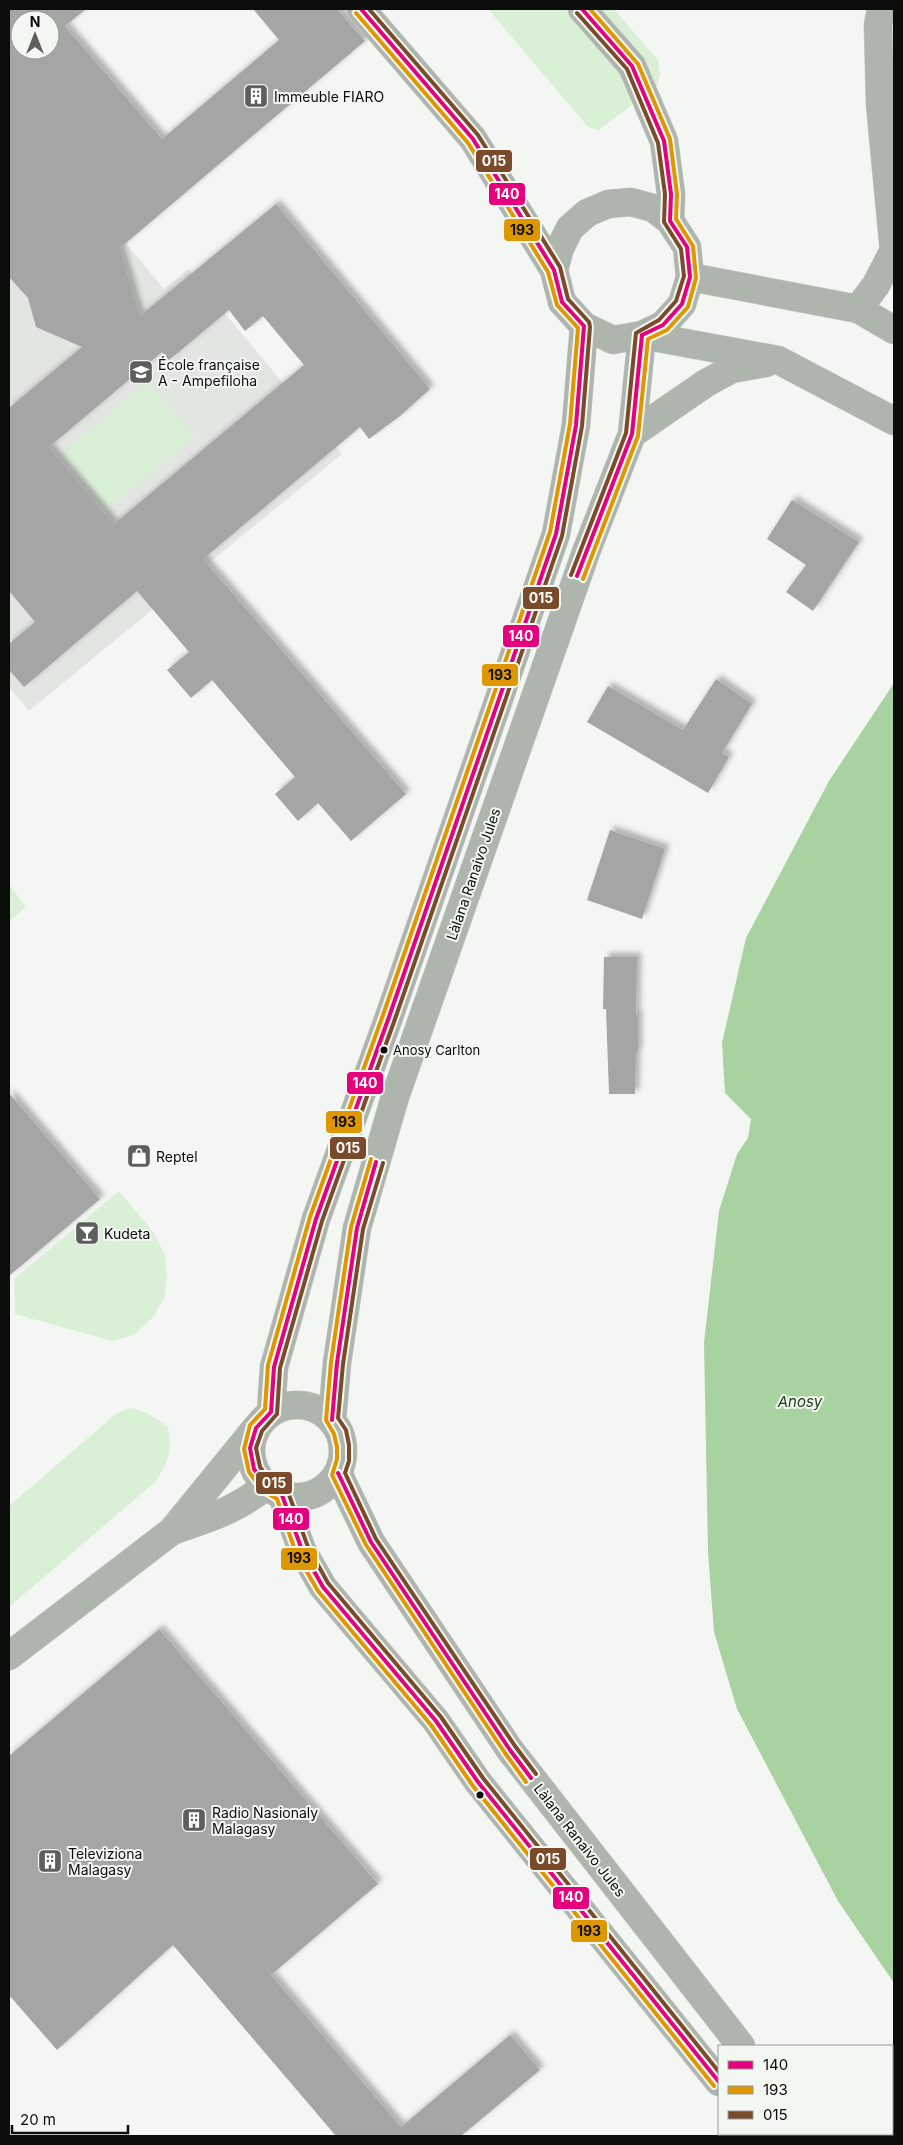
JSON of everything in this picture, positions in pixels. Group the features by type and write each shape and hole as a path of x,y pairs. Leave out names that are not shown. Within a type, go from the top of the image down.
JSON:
{"main road":[{"path":"361,9 473,140 554,270 562,302 584,326 613,340 642,335 663,325 682,304 690,278 687,247 670,221 652,208 630,202 608,204 587,213 570,228 560,248 554,270"},
{"path":"582,9 632,66 664,141 671,194 670,221"},
{"path":"690,278 858,309 894,330"},
{"path":"584,326 576,425 556,534 389,1017 316,1219 274,1367 264,1420 250,1448 254,1469 274,1491 302,1550 323,1587 436,1721 478,1782 718,2081"},
{"path":"642,335 778,360 894,422"},
{"name":"Làlana Ranaivo Jules","path":"332,1420 337,1363 357,1228 395,1097 586,552 632,434 642,335"},
{"path":"632,434 706,383 732,369 778,360"},
{"path":"264,1420 286,1406 303,1405 319,1410 332,1420 340,1432 343,1446 343,1460 338,1473 328,1486 314,1494 298,1497 274,1491"},
{"name":"Làlana Ranaivo Jules","path":"338,1473 372,1542 510,1750 740,2045"}],"street":[{"path":"858,309 876,284 894,251 880,104 878,24 881,9"},
{"path":"9,1656 172,1531 264,1420"},
{"path":"172,1531 224,1513 274,1491"}],"shaded area":[{"path":"488,9 614,9 658,60 660,74 657,86 599,130 588,127"},
{"name":"École française A - Ampefiloha","path":"70,176 164,289 188,269 342,454 29,711 9,687 9,227"},
{"path":"147,383 194,437 109,507 64,453"},
{"path":"9,884 26,907 9,922"},
{"path":"119,1191 154,1233 164,1253 167,1276 164,1298 153,1317 134,1335 112,1341 15,1314 14,1279"},
{"path":"131,1408 147,1413 168,1427 170,1443 168,1456 160,1475 155,1482 9,1607 9,1506 117,1413"}],"water":[{"name":"Anosy","path":"894,683 894,1983 838,1901 737,1709 714,1632 708,1551 704,1343 719,1211 737,1154 748,1138 751,1119 725,1093 722,1043 746,938 829,781"}],"building":[{"path":"9,9 86,9 65,26 162,139 279,40 253,9 337,9 365,41 120,248 140,316 276,204 430,389 400,416 369,439 360,427 203,559 406,794 351,841 318,803 298,821 275,794 295,777 212,680 191,698 167,670 189,652 137,591 24,687 9,670 9,644 35,622 9,591 9,408 82,347 36,327 28,298 9,277","holes":["229,310 245,331 263,316 304,365 114,524 49,447 162,352 169,360"]},
{"path":"792,500 859,542 813,611 786,592 806,565 767,539"},
{"path":"716,679 752,704 722,753 729,757 708,793 587,722 608,686 683,730"},
{"path":"610,830 665,849 642,919 587,900"},
{"path":"604,957 637,957 636,1015 638,1015 638,1052 636,1052 635,1094 609,1094 606,1009 603,1009"},
{"path":"9,1093 100,1199 9,1276"},
{"name":"Radio Nasionaly Malagasy","path":"159,1629 378,1884 271,1975 401,2127 510,2035 540,2070 461,2136 336,2136 173,1945 57,2050 9,1995 9,1756"}],"transit line":[{"name":"140","path":"361,9 473,139 554,270 562,302 584,326 576,425 556,534 389,1017 316,1219 274,1367 271,1412 256,1428 250,1448 254,1469 266,1486 282,1495 302,1550 323,1587 436,1721 478,1782 718,2081"},
{"name":"015","path":"369,9 478,135 560,267 568,299 589,322 590,327 582,426 562,536 395,1019 322,1221 280,1368 277,1414 262,1431 256,1448 260,1467 270,1481 288,1492 308,1547 328,1583 441,1717 483,1778 718,2071"},
{"name":"140","path":"582,9 632,66 664,141 671,194 670,221 687,247 690,277 682,304 663,325 642,335"},
{"name":"193","path":"583,579 638,436 648,339 667,330 688,307 696,278 693,246 676,219 677,194 670,139 638,64 590,9"},
{"name":"193","path":"356,13 468,143 548,272 557,305 578,328 570,424 550,532 383,1015 310,1217 268,1365 265,1409 250,1425 244,1449 249,1472 262,1490 277,1499 296,1553 318,1591 431,1725 473,1786 714,2086"},
{"name":"015","path":"571,575 626,433 636,333 659,320 676,301 684,276 681,249 664,222 665,194 658,143 627,69 577,13"},
{"name":"140","path":"577,576 632,434 642,335"},
{"name":"193","path":"371,1159 351,1227 331,1362 326,1420 334,1434 337,1447 337,1459 332,1475 366,1545 526,1782"},
{"name":"140","path":"332,1420 337,1363 357,1228 376,1162"},
{"name":"015","path":"383,1163 363,1229 343,1364 338,1418 346,1430 349,1445 349,1461 345,1473 376,1539 515,1746 536,1774"},
{"name":"140","path":"338,1473 371,1542 510,1750 531,1778"}],"place":[{"name":"Immeuble FIARO","path":"256,96"},
{"name":"École française A - Ampefiloha","path":"141,372"},
{"name":"Anosy Carlton","path":"384,1050"},
{"name":"Reptel","path":"139,1156"},
{"name":"Kudeta","path":"87,1233"},
{"name":"Radio Nasionaly Malagasy","path":"194,1820"},
{"name":"Televiziona Malagasy","path":"50,1861"}]}
